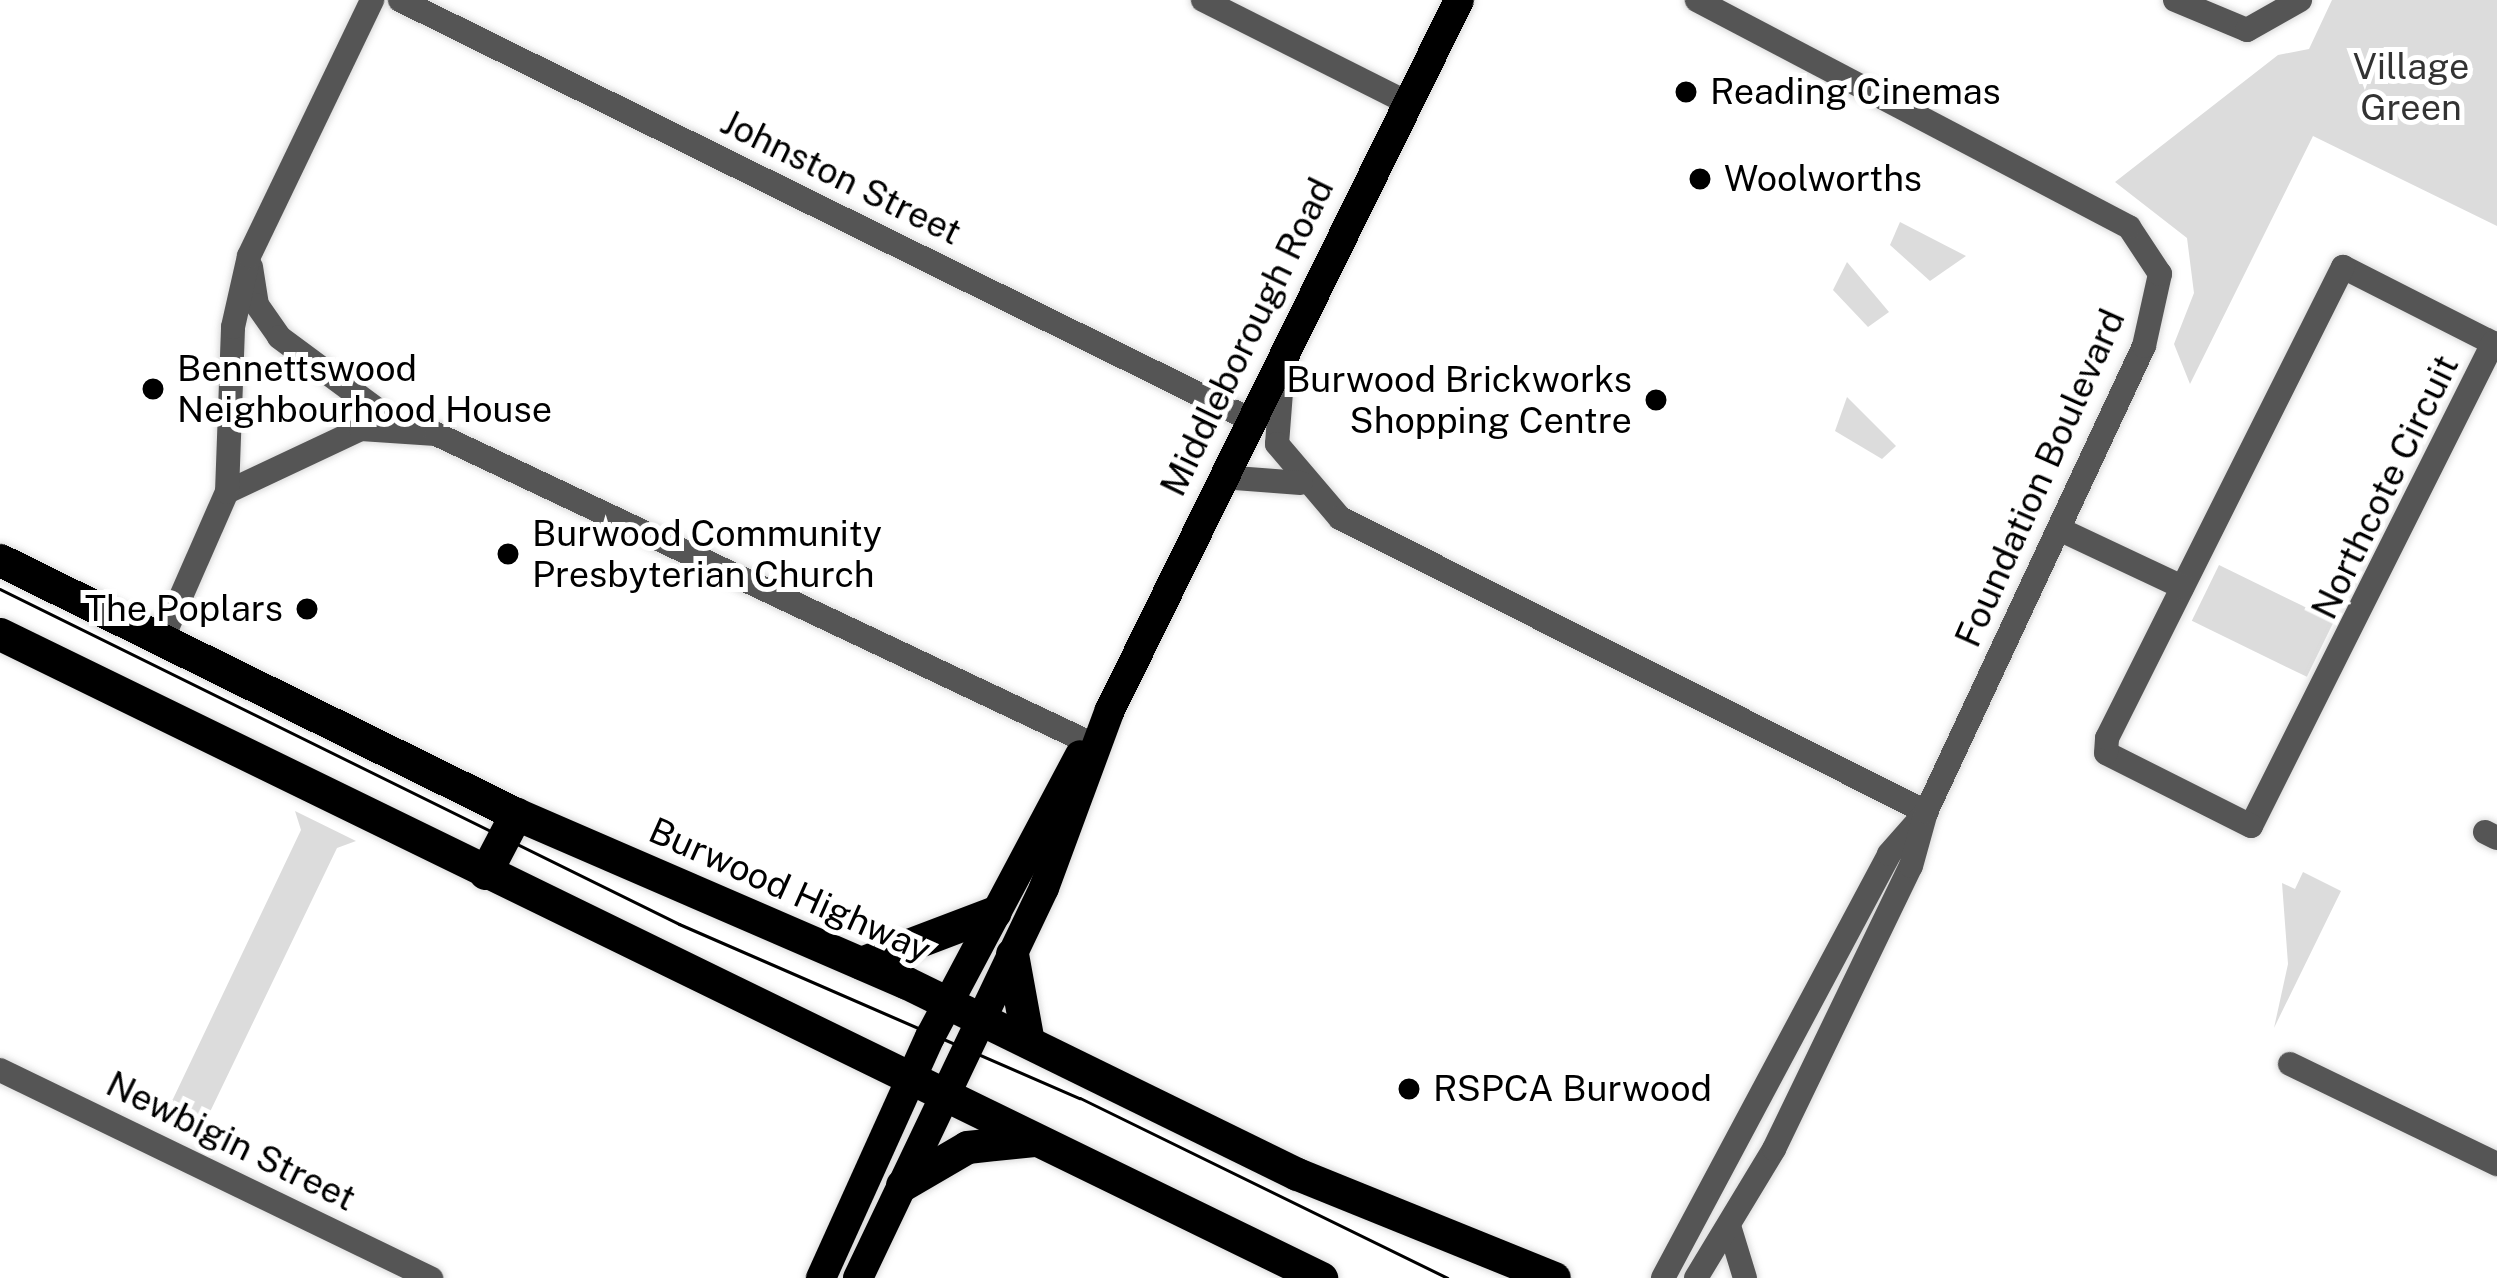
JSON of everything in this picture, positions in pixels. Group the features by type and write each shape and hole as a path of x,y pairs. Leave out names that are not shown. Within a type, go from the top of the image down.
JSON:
{"highway":[{"name":"Burwood Highway","path":"0,560 515,814 949,1003 1297,1174 1554,1278"},
{"path":"0,634 1321,1278"},
{"path":"485,873 515,814"},
{"path":"861,963 995,912"},
{"path":"1012,954 1028,1042"},
{"path":"902,1185 968,1148 1035,1140"}],"main road":[{"name":"Middleborough Road","path":"858,1278 1012,954 1110,710 1279,358 1459,0"},
{"name":"Middleborough Road","path":"821,1278 995,912 1110,710"}],"street":[{"path":"161,642 227,492 230,359 249,256 372,0"},
{"name":"Johnston Street","path":"400,0 1250,419"},
{"path":"1204,0 1406,102"},
{"name":"Foundation Boulevard","path":"1696,1278 1730,1228 1911,866 1926,812 2061,530 2159,300 2149,244 1697,0"},
{"path":"2175,0 2247,30 2300,0"},
{"path":"249,256 256,305 279,337 402,428"},
{"name":"Northcote Circuit","path":"2343,267 2493,343 2251,826 2106,753 2182,587 2343,267"},
{"path":"1279,358 1277,444 1301,483 1340,518 1926,812"},
{"path":"227,492 316,443 402,428 436,434 973,693 1088,742"},
{"path":"1222,477 1301,483"},
{"path":"2061,530 2182,587"},
{"name":"Foundation Boulevard","path":"1663,1278 1878,872 1926,812"},
{"path":"2290,1064 2497,1164"},
{"name":"Newbigin Street","path":"0,1070 431,1278"},
{"path":"1730,1228 1745,1278"}],"green space":[{"name":"Village Green","path":"2332,0 2497,0 2497,226 2313,136 2190,384 2174,344 2194,293 2187,238 2115,182 2278,55 2309,49"},
{"path":"1900,222 1966,256 1930,281 1890,245"},
{"path":"1847,262 1889,312 1868,327 1833,290"},
{"path":"1847,397 1896,446 1882,459 1835,431"},
{"path":"2219,565 2334,621 2307,677 2192,621"},
{"path":"295,811 356,841 337,848 208,1116 215,1136 154,1106 173,1099 301,830"},
{"path":"2303,872 2341,891 2274,1028 2288,964 2282,883 2295,889"}],"tram line":[{"path":"0,589 679,924 1080,1098 1447,1278"}],"place":[{"name":"Reading Cinemas","path":"1686,92"},
{"name":"Woolworths","path":"1700,179"},
{"name":"Bennettswood Neighbourhood House","path":"153,389"},
{"name":"Burwood Brickworks Shopping Centre","path":"1656,400"},
{"name":"Burwood Community Presbyterian Church","path":"508,554"},
{"name":"The Poplars","path":"307,609"},
{"name":"RSPCA Burwood","path":"1409,1089"}]}
